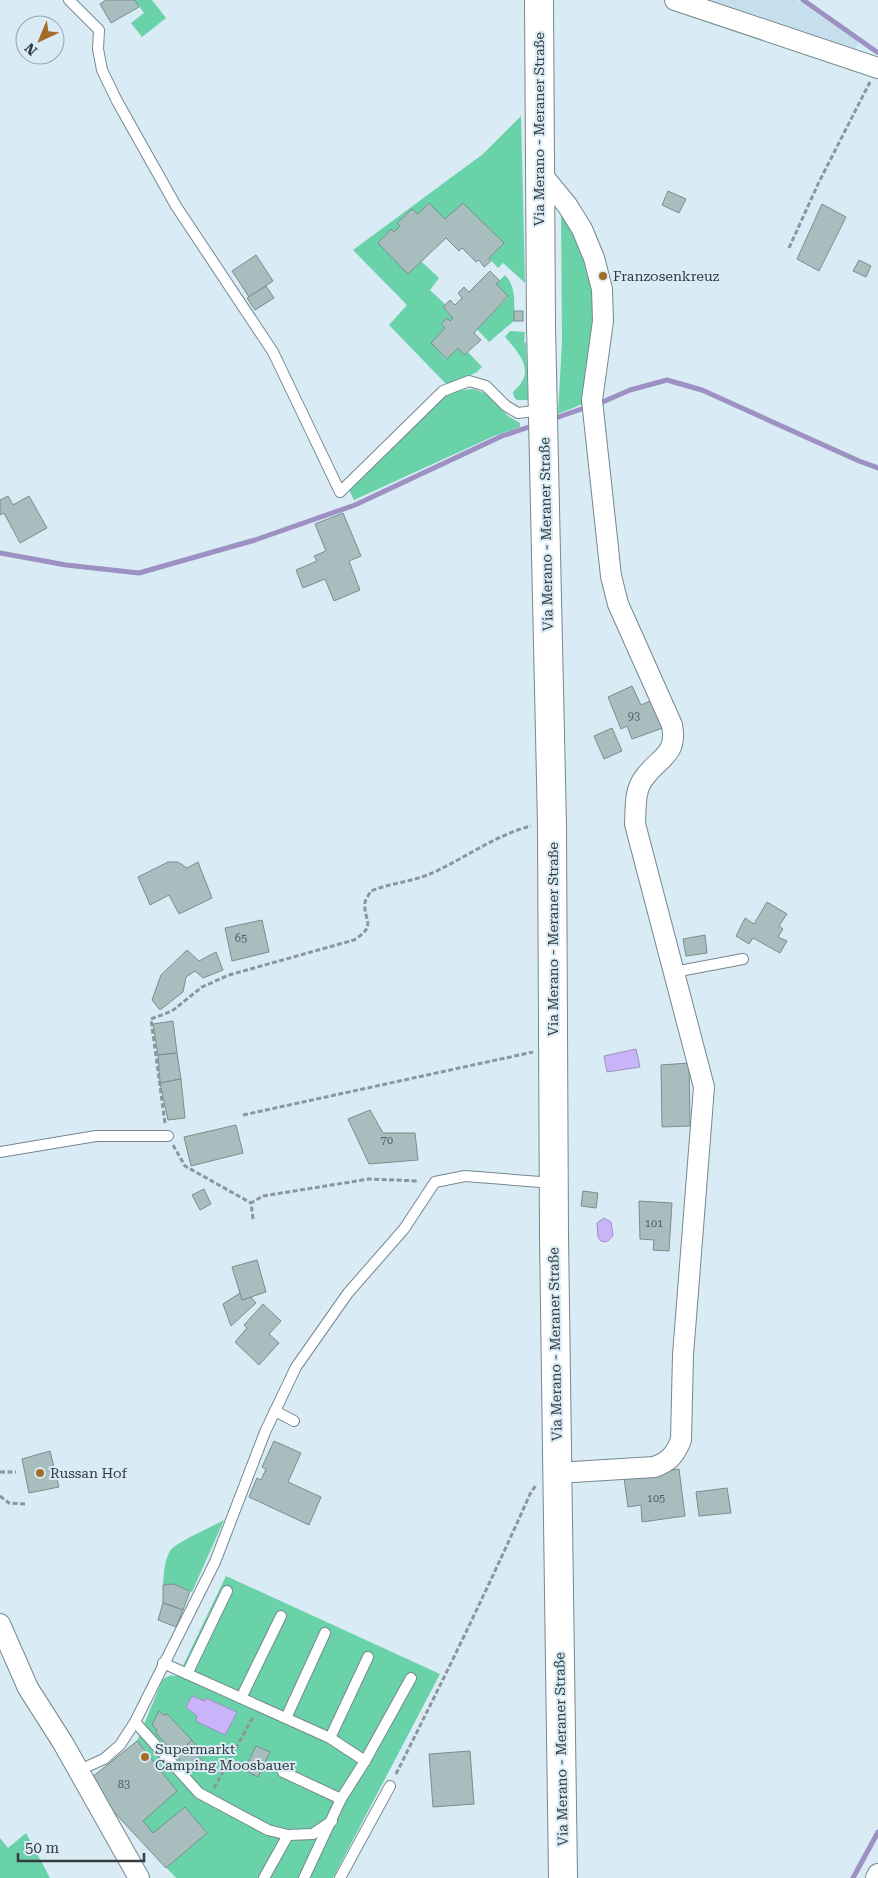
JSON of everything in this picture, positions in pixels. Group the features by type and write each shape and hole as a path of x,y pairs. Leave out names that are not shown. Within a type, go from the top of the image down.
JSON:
{"main road":[{"name":"Via Merano - Meraner Straße","path":"539,0 539,171 552,825 553,1050 548,1183 557,1472 562,1878"}],"street":[{"path":"675,0 878,67"},
{"path":"539,171 567,205 582,229 594,258 602,290 603,321 592,406 611,576 618,604 672,725 675,738 670,750 644,778 636,796 635,824 704,1087 683,1355 681,1440 676,1453 665,1463 654,1467 557,1472"},
{"path":"0,1624 28,1688 63,1743 77,1771 139,1878"},
{"path":"876,1878 878,1874"}],"lane":[{"path":"69,0 99,30 98,49 102,70 117,101 176,206 273,352 340,492 443,391 469,381 486,386 506,406 518,413 543,420"},
{"path":"674,972 743,959"},
{"path":"0,1152 96,1136 168,1136"},
{"path":"77,1771 104,1759 120,1745 135,1722 215,1562 275,1411 301,1360 348,1293 404,1229 435,1182 465,1176 548,1183"},
{"path":"275,1411 294,1421"},
{"path":"187,1674 227,1591"},
{"path":"241,1698 281,1616"},
{"path":"286,1718 325,1633"},
{"path":"330,1738 368,1657"},
{"path":"163,1663 330,1738 365,1761"},
{"path":"304,1878 341,1799 365,1761 411,1678"},
{"path":"135,1722 199,1793 268,1830 288,1835 313,1834 332,1821"},
{"path":"283,1772 341,1799"},
{"path":"340,1878 390,1786"},
{"path":"264,1878 288,1835"}],"path":[{"path":"789,248 819,182 878,67"},
{"path":"251,1203 185,1166 168,1136 156,1068 151,1019 172,1011 202,987 230,975 354,940 364,934 368,924 365,902 371,891 382,886 429,875 490,843 530,826 552,825"},
{"path":"243,1115 533,1052 553,1050"},
{"path":"251,1203 263,1196 369,1178 435,1182"},
{"path":"251,1203 254,1220"},
{"path":"0,1472 16,1472"},
{"path":"390,1786 480,1605 530,1494 539,1480 557,1472"},
{"path":"0,1496 9,1503 25,1504"},
{"path":"199,1793 214,1788 258,1706"}],"shaded area":[{"path":"698,0 797,0 859,42 854,52"},
{"path":"636,1049 640,1067 607,1072 604,1056"},
{"path":"604,1218 611,1222 613,1235 606,1242 601,1241 598,1237 597,1223"},
{"path":"192,1696 205,1701 206,1698 237,1712 225,1735 196,1721 197,1716 186,1707"}],"green space":[{"path":"135,0 152,0 166,18 142,37 131,23 144,13"},
{"path":"521,116 525,283 503,263 498,268 429,204 418,214 412,209 397,223 400,226 394,232 391,229 378,243 408,274 421,261 439,278 430,290 446,305 453,318 450,321 447,318 441,323 445,328 431,343 446,359 458,348 464,355 468,352 482,367 477,372 448,386 389,325 407,305 353,250 483,154"},
{"path":"561,206 586,249 598,318 585,403 558,414 562,342"},
{"path":"505,275 513,291 514,321 489,342 477,329 508,297 496,284"},
{"path":"510,331 525,332 528,400 517,400 514,397 513,392 521,383 525,370 521,358 505,337"},
{"path":"473,389 485,393 508,416 520,423 520,427 494,436 354,500 349,490 428,412 445,397 459,390"},
{"path":"224,1520 192,1592 174,1584 163,1585 165,1563 170,1551 187,1539"},
{"path":"226,1576 440,1674 333,1878 176,1878 86,1782 137,1741 162,1681 169,1676 178,1676"},
{"path":"26,1833 50,1878 0,1878 0,1838 8,1848"}],"building":[{"path":"106,0 135,0 139,7 111,23 100,4"},
{"path":"668,191 686,199 679,213 662,205"},
{"path":"429,203 445,219 463,203 504,243 489,258 491,261 484,267 479,260 476,262 462,248 459,251 446,238 408,274 378,243 391,229 394,232 400,226 397,223 412,209 418,214"},
{"path":"822,204 846,217 819,271 797,259"},
{"path":"256,255 273,281 249,297 232,271"},
{"path":"859,260 871,266 866,277 853,271"},
{"path":"490,271 500,281 496,284 508,296 474,333 481,340 464,355 458,348 447,359 431,343 445,328 441,324 447,318 450,321 453,318 443,307 450,300 455,305 462,298 458,293 464,287 469,292"},
{"path":"266,286 274,298 255,310 247,298"},
{"path":"514,311 523,311 523,321 514,321"},
{"path":"8,496 13,505 29,496 47,528 20,543 4,513 0,515 0,500"},
{"path":"343,513 361,556 349,561 360,590 334,601 325,579 303,588 296,570 317,561 314,556 326,551 315,524"},
{"path":"632,686 641,705 652,700 663,728 632,739 627,726 621,729 608,697"},
{"path":"612,728 622,751 604,759 594,736"},
{"path":"168,862 178,862 187,868 198,862 212,898 179,914 169,895 150,905 138,877"},
{"path":"767,902 787,914 779,926 783,929 778,937 787,941 780,953 753,938 749,944 736,936 745,918 754,924"},
{"path":"262,920 269,952 232,961 225,928"},
{"path":"705,935 707,953 686,956 683,939"},
{"path":"187,950 199,961 216,952 223,970 203,978 195,971 186,977 183,992 160,1010 152,1000 161,975"},
{"path":"173,1021 177,1053 158,1055 153,1024"},
{"path":"177,1053 181,1079 160,1083 158,1055"},
{"path":"689,1063 690,1126 662,1127 661,1065"},
{"path":"181,1079 185,1118 168,1120 160,1083"},
{"path":"370,1110 383,1133 415,1133 418,1160 369,1164 348,1119"},
{"path":"236,1125 243,1153 191,1166 184,1137"},
{"path":"204,1189 211,1204 200,1210 192,1195"},
{"path":"583,1191 598,1193 596,1208 581,1206"},
{"path":"639,1201 672,1203 669,1251 653,1250 654,1240 640,1239"},
{"path":"257,1260 266,1292 242,1300 232,1267"},
{"path":"240,1293 242,1300 251,1297 256,1303 231,1326 223,1304"},
{"path":"263,1304 281,1321 269,1334 279,1343 259,1365 235,1342 247,1328 244,1325"},
{"path":"274,1441 301,1453 288,1482 321,1497 309,1525 249,1497 257,1478 261,1480 266,1469 262,1467"},
{"name":"Russan Hof","path":"50,1451 59,1487 29,1493 22,1459"},
{"path":"679,1469 685,1516 642,1522 641,1505 628,1507 624,1478"},
{"path":"727,1488 731,1513 699,1516 696,1492"},
{"path":"174,1584 190,1591 183,1610 163,1603 163,1585"},
{"path":"163,1603 183,1610 176,1627 158,1620"},
{"path":"159,1711 164,1715 167,1714 192,1740 176,1755 156,1733 157,1730 152,1725"},
{"path":"192,1740 196,1746 192,1749 203,1761 193,1771 176,1755"},
{"path":"137,1741 177,1791 143,1821 153,1833 185,1807 207,1833 166,1868 86,1782"},
{"path":"256,1746 270,1752 258,1777 244,1770"},
{"path":"470,1751 474,1804 433,1807 429,1754"}],"waterway":[{"path":"803,0 877,52"},
{"path":"598,404 630,390 667,380 702,390 878,468"},
{"path":"550,420 587,407"},
{"path":"0,553 66,565 139,573 255,540 355,505 502,436 535,425"},
{"path":"853,1878 878,1832"}],"place":[{"name":"Franzosenkreuz","path":"603,276"},
{"name":"Russan Hof","path":"40,1473"},
{"name":"Supermarkt Camping Moosbauer","path":"145,1757"}]}
